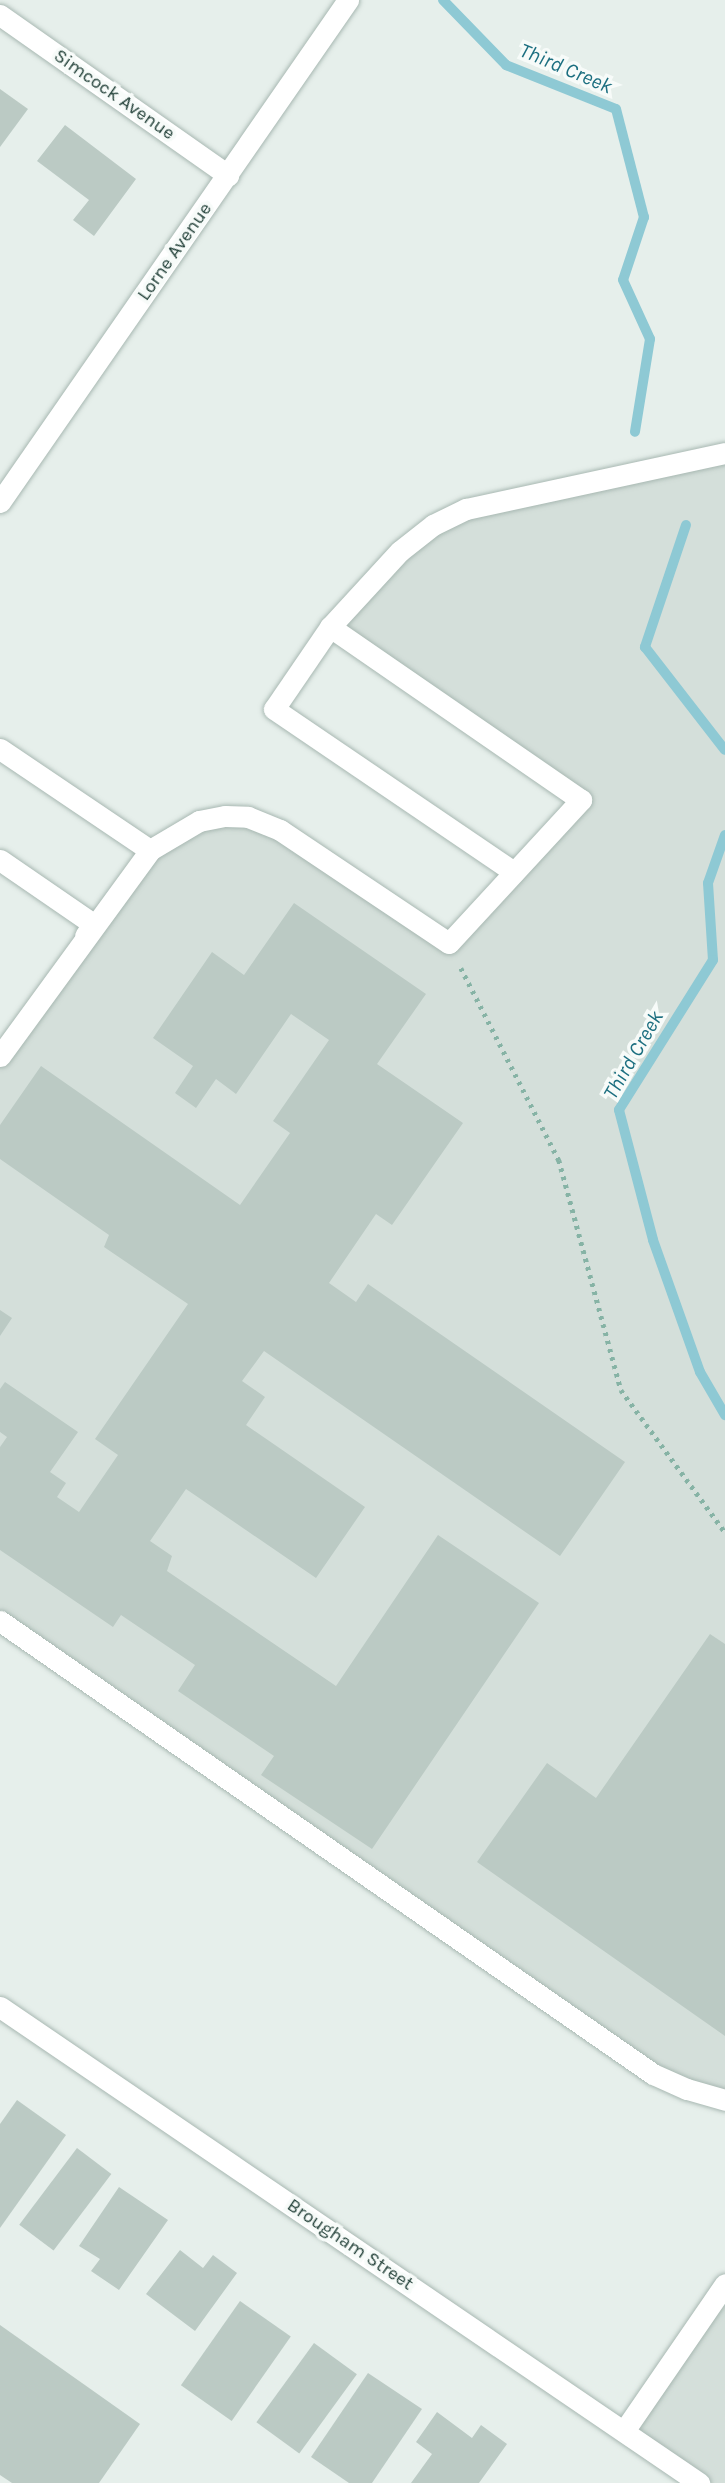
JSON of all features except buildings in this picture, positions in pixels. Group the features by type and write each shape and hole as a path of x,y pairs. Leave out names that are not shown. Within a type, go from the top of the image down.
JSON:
{"street":[{"name":"Lorne Avenue","path":"0,502 348,0"},
{"name":"Simcock Avenue","path":"0,15 228,176"},
{"path":"514,873 274,709 330,627 400,551 433,525 466,509 725,453"},
{"path":"0,1056 150,850 199,821 225,816 248,817 280,830 449,943 581,800 330,627"},
{"path":"0,749 150,850"},
{"path":"0,860 93,925"},
{"path":"0,1062 93,925"},
{"path":"0,1621 653,2074 687,2089 725,2101"},
{"name":"Brougham Street","path":"0,2007 699,2483"},
{"path":"624,2431 725,2284"}],"path":[{"path":"449,943 559,1160 621,1390 725,1532"}],"shaded area":[{"path":"725,453 725,2100 687,2089 0,1621 0,1056 93,924 179,830 248,817 448,943 581,800 330,627 433,525"},
{"path":"725,2284 725,2483 699,2483 624,2431"}],"waterway":[{"name":"Third Creek","path":"443,0 506,65 616,109 644,217 623,280 650,339 635,432"},
{"name":"Third Creek","path":"686,525 645,647 725,750"},
{"name":"Third Creek","path":"725,835 708,883 713,960 619,1110 653,1240 700,1372 725,1415"}]}
